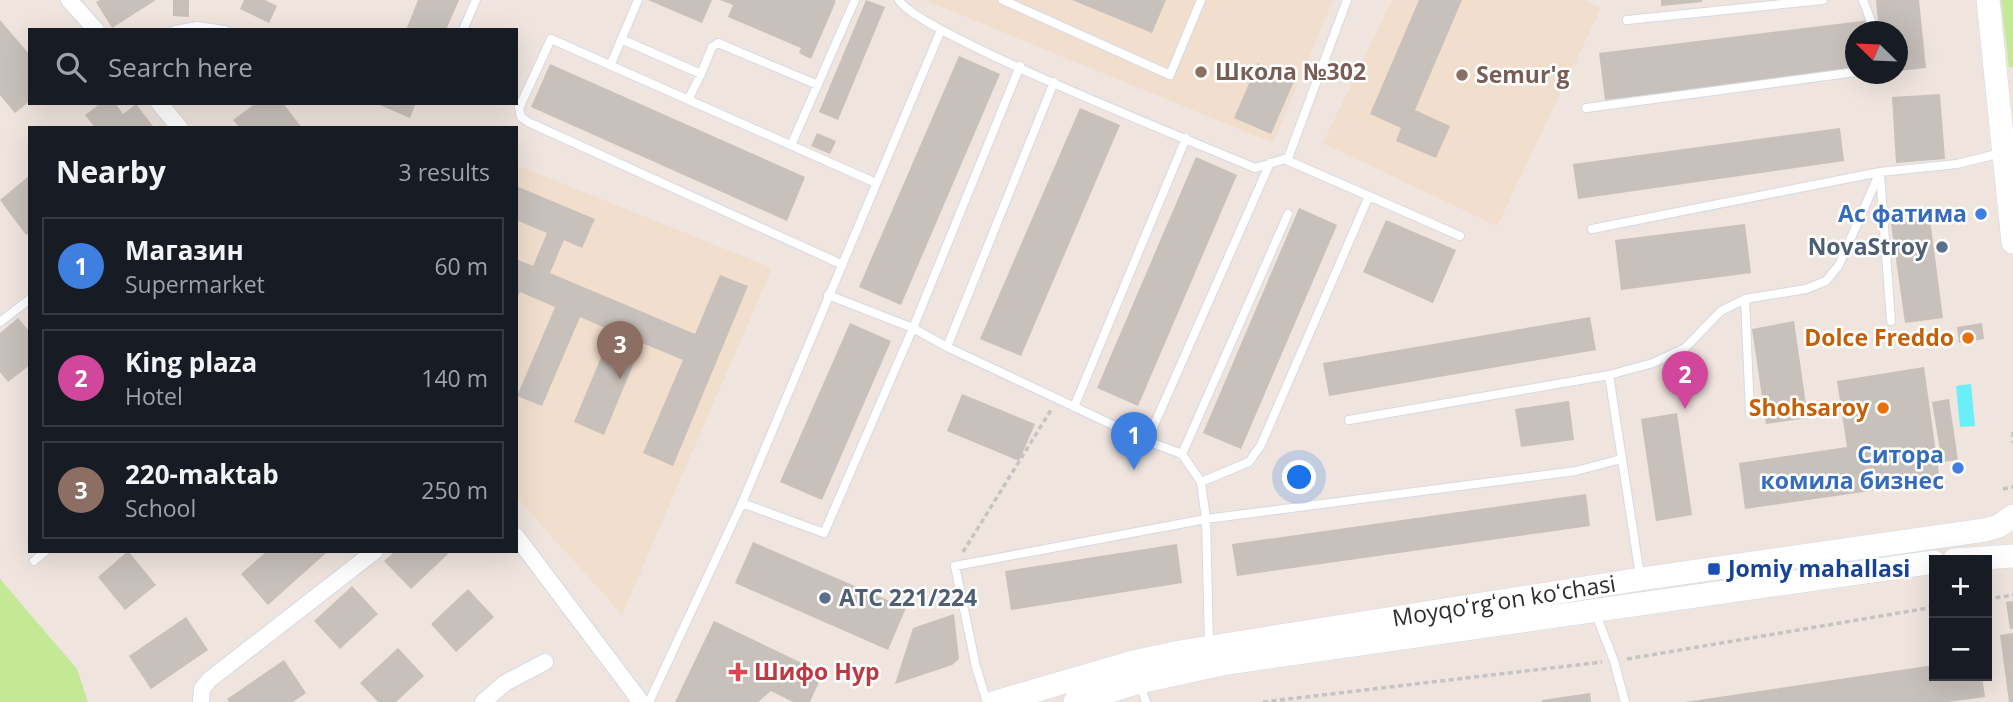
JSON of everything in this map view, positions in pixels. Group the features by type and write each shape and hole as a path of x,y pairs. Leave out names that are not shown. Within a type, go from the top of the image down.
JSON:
{"main road":[{"path":"1988,0 2009,146 2013,242"},
{"name":"Moyqoʻrgʻon koʻchasi","path":"996,702 1133,662 1209,648 1641,579 1984,530 1999,526 2013,516"},
{"path":"1992,557 2013,556"},
{"name":"Moyqoʻrgʻon koʻchasi","path":"1075,702 1142,692 1227,663 1929,563"}],"street":[{"path":"69,0 94,28"},
{"path":"161,105 178,126"},
{"path":"518,539 641,702"},
{"path":"201,702 202,690 209,680 372,553"},
{"path":"483,702 505,683 545,662"}],"lane":[{"path":"464,28 476,0"},
{"path":"611,64 638,0"},
{"path":"792,144 855,0"},
{"path":"899,0 941,30 1054,82 1255,168 1288,158 1347,0"},
{"path":"1003,0 1170,75 1201,0"},
{"path":"1627,20 1761,4 1823,0"},
{"path":"1863,0 1871,21"},
{"path":"186,28 211,28"},
{"path":"649,702 742,503 941,30"},
{"path":"841,264 521,117 519,108 551,39 876,183"},
{"path":"621,39 701,74"},
{"path":"689,98 712,47 718,43 818,85"},
{"path":"742,503 824,533 913,328 1020,66"},
{"path":"1586,108 1845,73"},
{"path":"947,347 1054,82"},
{"path":"1074,407 1186,138"},
{"path":"1592,229 1880,172 1957,164 2009,146"},
{"path":"1284,159 1460,236"},
{"path":"1147,441 1270,163"},
{"path":"1349,420 1609,375 1653,363 1685,348 1721,311 1745,299 1806,289 1826,281 1839,265 1880,172"},
{"path":"1880,172 1891,321"},
{"path":"1201,482 1249,462 1261,445 1369,197"},
{"path":"1182,454 1288,214"},
{"path":"828,295 913,328 1074,407 1182,454 1201,482 1206,519 1209,648"},
{"path":"1745,299 1750,414"},
{"path":"0,322 28,301"},
{"path":"1609,375 1620,459 1641,579"},
{"path":"987,702 976,667 955,566 1206,519 1576,471 1620,459"},
{"path":"34,561 44,553"},
{"path":"1594,610 1614,661 1625,702"}],"path":[{"path":"955,566 1058,399"},
{"path":"2013,432 2013,443"},
{"path":"2003,489 2013,487"},
{"path":"1992,598 2013,595"}],"shaded area":[{"name":"Школа №302","path":"925,0 1333,0 1273,143"},
{"name":"Semur'g","path":"1392,0 1585,0 1601,8 1497,226 1323,143"},
{"path":"518,166 772,268 622,614 518,499"}],"green space":[{"path":"2001,0 2013,0 2013,67 2009,67"},
{"path":"0,579 77,669 88,702 0,702"}],"water":[{"path":"1971,384 1975,426 1960,427 1956,386"}],"building":[{"path":"156,0 112,28 96,2"},
{"path":"173,0 189,0 189,17 173,16"},
{"path":"244,0 265,0 277,6 269,23 240,9"},
{"path":"418,0 459,0 447,28 407,28"},
{"path":"648,0 712,0 702,23"},
{"path":"720,0 836,1 811,59 799,53 801,48 728,17 733,5"},
{"path":"866,0 885,7 838,120 819,112"},
{"path":"1072,0 1166,0 1152,33"},
{"path":"1419,0 1462,0 1415,110 1450,126 1436,158 1396,141 1401,128 1370,114"},
{"path":"1661,0 1702,0 1702,2 1661,6"},
{"path":"1876,0 1919,0 1926,68 1908,70 1908,21 1878,21"},
{"path":"0,20 28,53 28,103 15,113 0,95"},
{"path":"1845,23 1845,70 1605,100 1599,53"},
{"path":"959,56 1000,74 901,305 859,287"},
{"path":"1258,63 1295,79 1271,134 1234,118"},
{"path":"550,64 805,177 787,221 531,107"},
{"path":"1940,94 1945,159 1896,163 1892,97"},
{"path":"98,105 116,105 123,114 137,105 153,126 93,126 85,115"},
{"path":"253,105 285,105 300,126 238,126 233,120"},
{"path":"380,105 415,105 410,118"},
{"path":"1080,108 1120,125 1021,356 980,339"},
{"path":"1840,128 1844,161 1578,199 1573,164"},
{"path":"817,133 836,141 830,154 811,146"},
{"path":"1196,157 1237,175 1138,406 1097,388"},
{"path":"28,177 28,234 26,235 0,200"},
{"path":"518,187 595,219 582,248 564,240 550,273 695,334 720,275 748,286 673,466 643,453 683,360 642,343 604,435 574,422 612,331 580,317 542,406 518,396 555,307 520,292 518,297 518,260 533,266 547,233 518,221"},
{"path":"1299,208 1337,225 1241,449 1203,433"},
{"path":"1930,219 1943,318 1905,323 1891,224"},
{"path":"1386,220 1456,250 1433,303 1363,272"},
{"path":"1745,224 1751,273 1621,290 1615,240"},
{"path":"1590,317 1596,350 1329,396 1323,363"},
{"path":"18,318 28,330 28,367 8,382 0,372 0,333"},
{"path":"1794,321 1808,418 1766,424 1752,329"},
{"path":"850,323 891,341 822,500 780,482"},
{"path":"1982,323 1984,339 1959,343 1957,327"},
{"path":"1924,367 1940,481 1745,509 1739,463 1847,447 1837,381"},
{"path":"962,394 1035,424 1019,461 947,431"},
{"path":"1949,399 1958,460 1942,462 1932,402"},
{"path":"1569,401 1574,440 1521,447 1515,409"},
{"path":"1677,413 1692,515 1656,521 1641,419"},
{"path":"1586,494 1590,526 1237,576 1232,544"},
{"name":"АТС 221/224","path":"753,542 906,608 888,650 735,583"},
{"path":"1177,544 1182,583 1011,610 1005,571"},
{"path":"126,553 130,553 156,585 125,610 98,577"},
{"path":"265,553 326,553 268,605 241,574"},
{"path":"393,553 448,554 411,589 384,561"},
{"path":"352,586 378,614 340,649 314,621"},
{"path":"468,589 494,617 456,652 431,624"},
{"path":"2013,601 2013,629 2010,629 2006,602"},
{"path":"954,614 959,659 952,665 895,684 913,628"},
{"path":"186,617 208,650 151,689 129,656"},
{"path":"714,621 823,673 810,702 793,702 771,691 758,702 675,702"},
{"path":"2013,633 2013,702 2009,702 2000,635"},
{"path":"398,648 424,676 396,702 378,702 360,683"},
{"path":"284,660 306,693 293,702 229,702 227,699"},
{"path":"1929,666 1929,681 1983,681 1985,697 1948,702 1685,702"},
{"path":"1590,693 1591,702 1542,702 1542,700"}],"place":[{"name":"Школа №302","path":"1201,72"},
{"name":"Semur'g","path":"1462,75"},
{"name":"Ас фатима","path":"1981,214"},
{"name":"NovaStroy","path":"1942,247"},
{"name":"Dolce Freddo","path":"1968,338"},
{"name":"220-maktab","path":"620,379"},
{"name":"Shohsaroy","path":"1883,408"},
{"name":"King plaza","path":"1685,409"},
{"name":"Ситора комила бизнес","path":"1958,468"},
{"name":"Магазин","path":"1134,470"},
{"name":"Jomiy mahallasi","path":"1714,569"},
{"name":"АТС 221/224","path":"825,598"},
{"name":"Шифо Нур","path":"738,672"}]}
